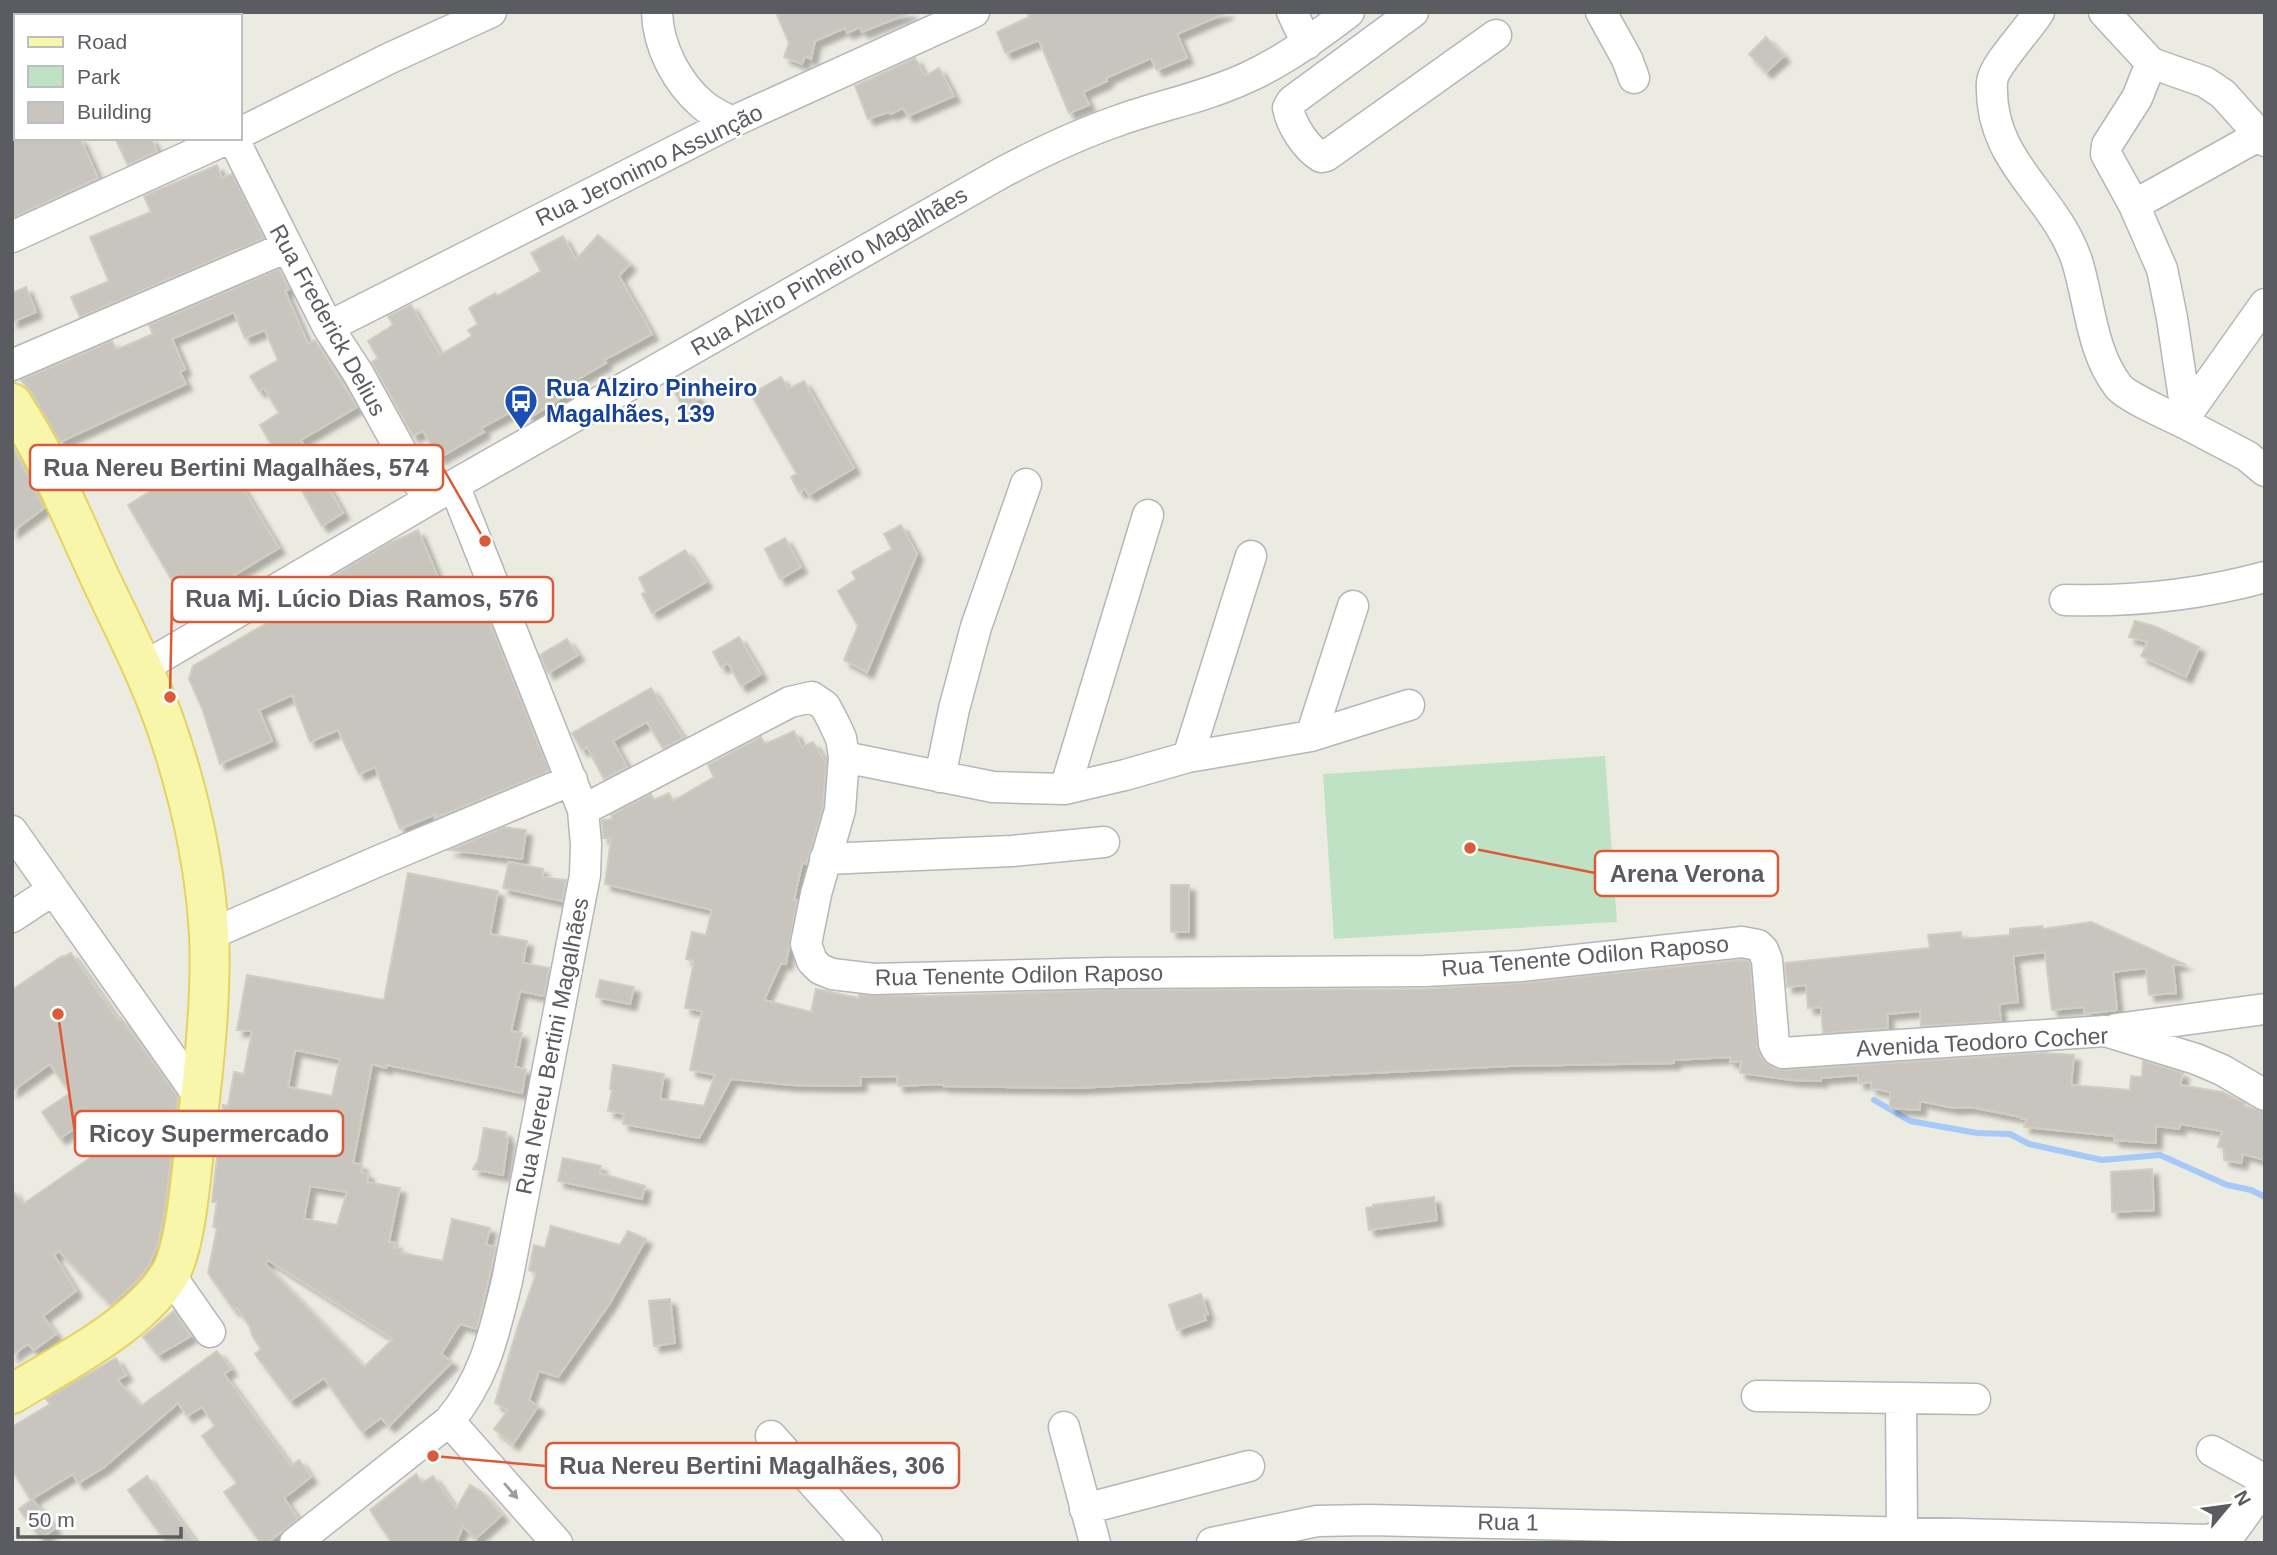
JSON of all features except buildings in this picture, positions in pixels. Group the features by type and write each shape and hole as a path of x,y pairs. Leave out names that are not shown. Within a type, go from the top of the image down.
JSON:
{"main road":[{"path":"12,1394 127,1320 170,1276 184,1221 200,1098 209,936 204,880 194,824 166,725 52,474 14,410"}],"street":[{"path":"242,132 343,80 491,12"},
{"path":"657,12 664,48 674,70 688,90 705,107 732,122"},
{"name":"Rua Jeronimo Assunção","path":"328,327 732,122 974,12"},
{"path":"1293,12 1307,44"},
{"name":"Rua Alziro Pinheiro Magalhães","path":"142,668 454,485 1003,172 1064,141 1121,119 1211,93 1247,78 1287,57 1349,12"},
{"path":"1413,12 1292,102 1288,108 1290,117 1312,152 1321,157 1326,156 1496,35"},
{"path":"1601,12 1634,78"},
{"path":"2039,12 2026,33 2001,60 1992,78 1992,103 1997,130 2007,152 2049,211 2077,260 2093,330 2111,376 2121,390 2187,419 2247,456 2265,471"},
{"path":"2104,12 2151,63 2206,82 2223,94 2262,138 2134,205"},
{"path":"2151,63 2137,98 2107,145 2109,162 2134,205 2162,269 2187,419"},
{"path":"12,237 227,140"},
{"name":"Rua Frederick Delius","path":"232,140 328,327 358,373 428,500"},
{"path":"12,365 287,247"},
{"path":"2187,419 2217,374 2259,322"},
{"path":"940,777 954,709 976,627 1026,484"},
{"name":"Rua Nereu Bertini Magalhães","path":"295,1543 450,1421 478,1380 491,1345 507,1281 585,874 583,810 454,485"},
{"path":"1065,789 1147,515"},
{"path":"1188,757 1251,556"},
{"path":"2065,600 2133,599 2206,592 2265,577"},
{"path":"1311,736 1353,606"},
{"name":"Rua Tenente Odilon Raposo","path":"583,810 802,698 812,697 825,706 841,738 844,757 840,810 808,925 806,944 812,961 820,969 843,977 874,979 1107,973 1425,971 1521,966 1751,942 1763,950 1769,974 1774,1044"},
{"path":"844,757 993,787 1065,789 1188,757 1311,736 1409,705"},
{"path":"209,936 401,851 572,780"},
{"path":"12,831 200,1098"},
{"path":"825,859 998,852 1104,842"},
{"path":"12,917 53,890"},
{"path":"2105,1031 2265,1009"},
{"path":"2171,1021 2171,1051"},
{"name":"Avenida Teodoro Cocher","path":"1774,1044 1777,1050 1794,1054 2105,1031 2222,1070 2265,1095"},
{"path":"170,1276 210,1332"},
{"path":"1757,1395 1975,1399"},
{"path":"1901,1398 1902,1532"},
{"path":"450,1421 556,1543"},
{"path":"1064,1427 1095,1543"},
{"path":"771,1436 867,1543"},
{"path":"2212,1451 2265,1480"},
{"path":"1086,1509 1249,1466"},
{"name":"Rua 1","path":"1212,1543 1317,1521 1369,1520 1902,1532 2003,1539 2058,1536 2208,1540 2232,1532 2265,1486"}],"green space":[{"path":"1605,756 1617,922 1334,939 1323,774"}],"waterway":[{"path":"1874,1100 1910,1121 1977,1133 2010,1134 2029,1144 2102,1160 2160,1155 2227,1185 2251,1190 2265,1197"}],"place":[{"name":"Rua Alziro Pinheiro Magalhães, 139","path":"521,431"},
{"name":"Rua Nereu Bertini Magalhães, 574","path":"485,541"},
{"name":"Rua Mj. Lúcio Dias Ramos, 576","path":"170,697"},
{"name":"Arena Verona","path":"1470,848"},
{"name":"Ricoy Supermercado","path":"58,1014"},
{"name":"Rua Nereu Bertini Magalhães, 306","path":"433,1456"}]}
